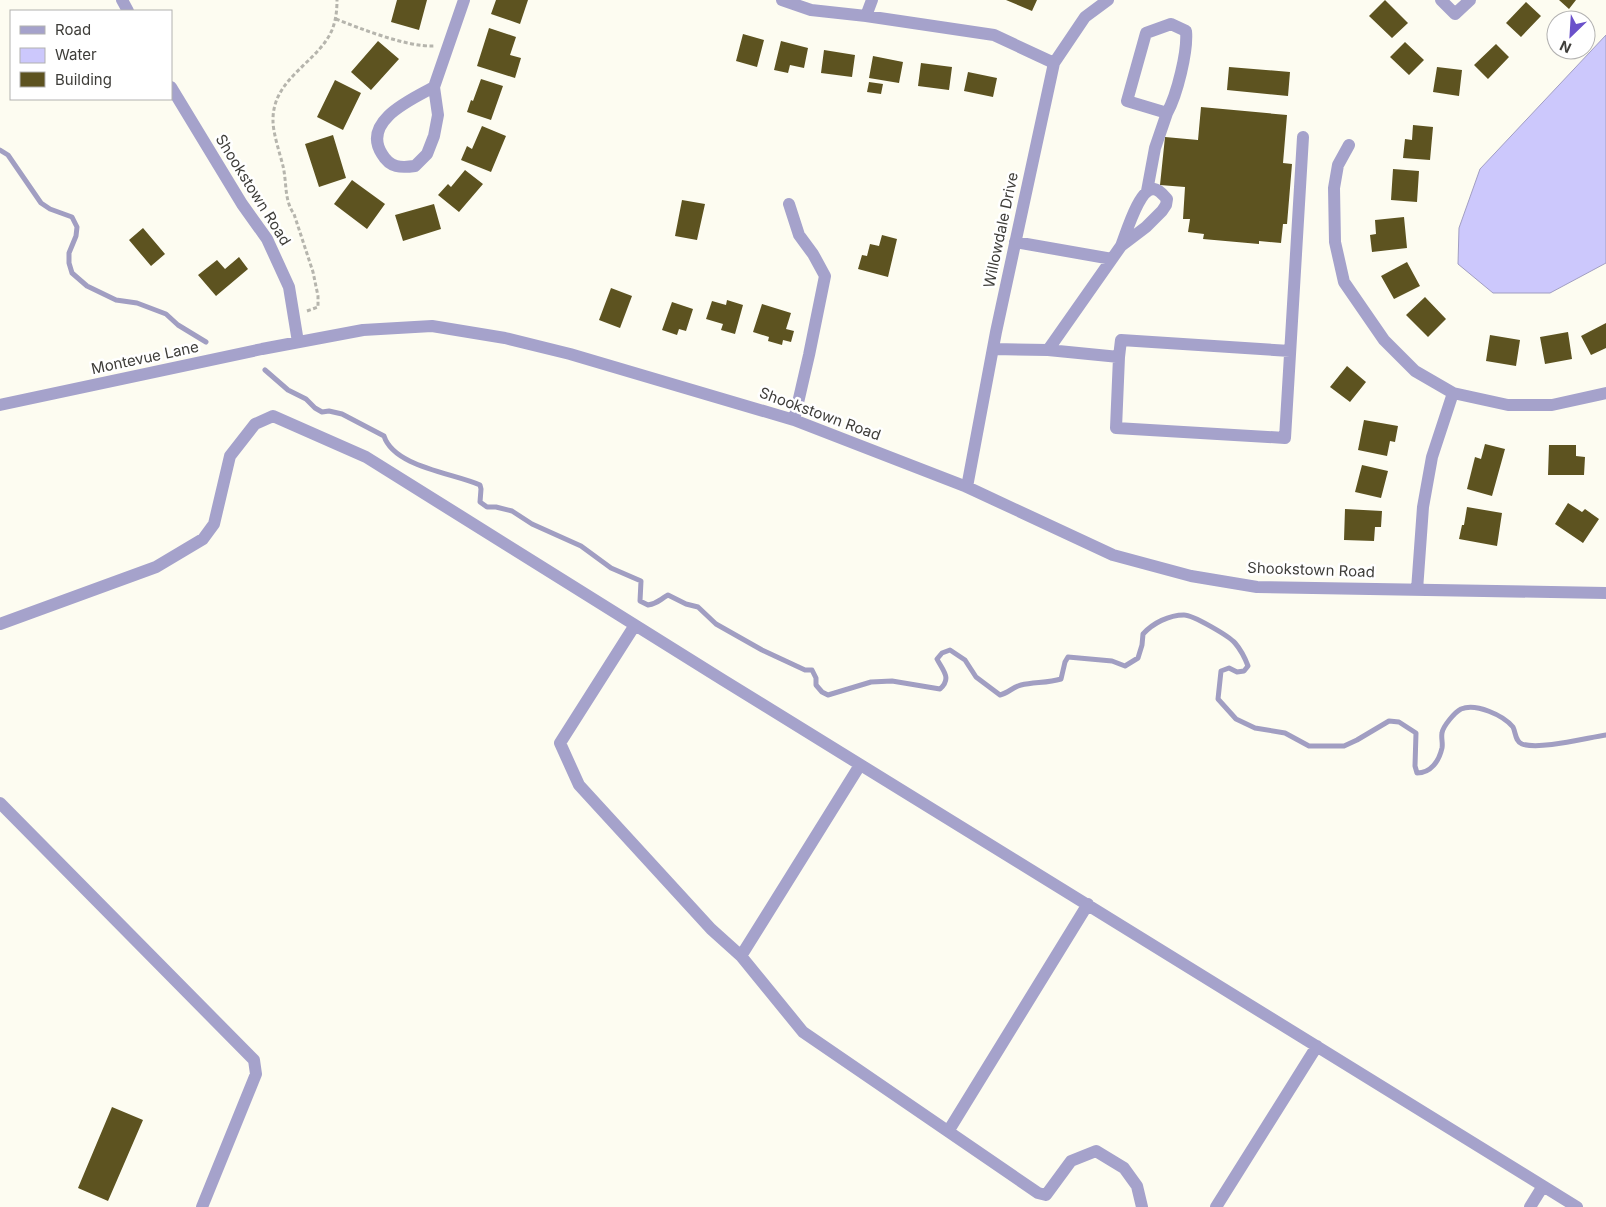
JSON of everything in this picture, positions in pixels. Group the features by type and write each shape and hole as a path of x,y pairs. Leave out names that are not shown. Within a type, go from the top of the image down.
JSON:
{"street":[{"path":"434,87 400,105 385,120 377,134 378,148 385,159 399,168 415,166 427,154 434,136 438,115 434,87 464,0"},
{"path":"782,0 811,10 994,35 1054,63"},
{"path":"866,16 872,0"},
{"name":"Willowdale Drive","path":"967,487 993,349 1054,63 1085,17 1108,0"},
{"path":"1442,0 1455,14 1470,0"},
{"path":"1048,350 1121,246 1136,207 1147,191 1156,148 1167,113 1174,101 1187,41 1186,31 1171,24 1146,33 1127,101 1167,113"},
{"name":"Shookstown Road","path":"172,89 242,204 267,239 289,287 298,342 363,330 432,326 505,338 570,354 794,420 967,487 1113,555 1191,576 1257,587 1606,593"},
{"path":"1290,351 1120,340 1116,428 1285,438 1303,138"},
{"path":"1349,145 1338,165 1334,188 1335,242 1344,282 1384,340 1416,371 1453,393 1508,405 1552,404 1606,393"},
{"path":"1121,246 1146,227 1166,205 1166,199 1160,191 1153,189 1147,191"},
{"path":"789,204 799,235 813,254 825,276 794,420"},
{"path":"1015,242 1112,259"},
{"name":"Montevue Lane","path":"0,405 298,342"},
{"path":"993,349 1048,350 1119,357"},
{"path":"1416,590 1423,507 1432,457 1453,393"},
{"path":"0,624 156,567 203,540 214,524 230,456 255,424 273,416 366,457 1577,1207"},
{"path":"635,625 560,742 579,785 711,929 740,956 803,1032 949,1130 1038,1193 1046,1195 1071,1160 1096,1151 1124,1168 1137,1186 1142,1207"},
{"path":"740,956 860,764"},
{"path":"0,803 254,1060 256,1074 202,1207"},
{"path":"949,1130 1088,904"},
{"path":"1216,1207 1317,1046"},
{"path":"1530,1207 1543,1186"}],"path":[{"path":"293,315 318,307 318,296 313,272 294,214 288,206 284,172 272,122 277,99 284,86 321,47 332,32 336,19 337,0"},
{"path":"336,19 363,30 423,46 449,45"}],"water":[{"path":"1606,35 1606,263 1550,293 1493,293 1458,264 1459,228 1480,169 1582,60 1596,60 1596,46"}],"building":[{"path":"397,0 427,0 419,30 391,22"},
{"path":"496,0 528,0 520,24 491,14"},
{"path":"1006,0 1037,0 1032,11"},
{"path":"1385,0 1408,23 1392,38 1369,16"},
{"path":"1559,0 1576,0 1569,9"},
{"path":"1526,2 1541,16 1521,37 1506,23"},
{"path":"489,28 516,37 510,55 521,58 515,78 477,66"},
{"path":"743,34 764,40 757,67 736,61"},
{"path":"378,41 399,59 371,90 351,72"},
{"path":"781,41 808,48 804,68 790,65 788,73 774,70"},
{"path":"1405,42 1424,60 1409,75 1390,57"},
{"path":"1496,44 1509,57 1488,79 1474,65"},
{"path":"824,50 855,55 852,77 821,73"},
{"path":"873,56 903,62 899,83 869,78"},
{"path":"921,63 952,67 949,90 918,86"},
{"path":"1229,67 1290,72 1288,96 1227,90"},
{"path":"1437,67 1462,70 1459,96 1433,92"},
{"path":"968,72 997,78 993,97 964,91"},
{"path":"481,79 503,86 491,120 467,112"},
{"path":"335,80 361,93 343,130 317,117"},
{"path":"869,82 883,84 881,94 867,92"},
{"path":"1201,107 1287,115 1283,163 1292,164 1287,224 1283,224 1281,243 1259,241 1259,244 1203,239 1204,234 1188,232 1190,219 1183,219 1185,187 1160,185 1165,137 1198,140"},
{"path":"1413,125 1433,127 1430,160 1403,158 1405,139 1412,140"},
{"path":"482,126 506,136 491,172 461,160 467,146 472,149"},
{"path":"333,135 346,178 319,187 305,144"},
{"path":"1393,169 1419,171 1417,202 1391,200"},
{"path":"465,170 483,184 459,212 438,195 448,184 451,187"},
{"path":"352,180 385,204 367,229 334,204"},
{"path":"682,200 705,204 697,240 675,236"},
{"path":"434,204 441,229 403,241 395,215"},
{"path":"1404,217 1407,248 1372,252 1370,235 1376,234 1375,220"},
{"path":"143,228 165,254 151,266 129,240"},
{"path":"882,235 897,239 888,277 858,269 862,255 867,256 870,244 879,246"},
{"path":"239,257 248,269 216,296 198,275 217,260 225,269"},
{"path":"1407,262 1420,286 1394,299 1381,276"},
{"path":"611,288 632,296 620,328 599,320"},
{"path":"1425,297 1446,319 1428,337 1406,315"},
{"path":"727,300 743,305 735,334 721,330 723,324 706,319 712,301 726,305"},
{"path":"672,302 693,309 686,331 679,329 677,335 662,330"},
{"path":"762,304 791,313 786,329 794,331 791,342 783,340 782,345 768,341 769,337 753,332"},
{"path":"1606,323 1606,348 1591,355 1581,336"},
{"path":"1568,332 1572,359 1545,364 1540,337"},
{"path":"1490,335 1520,340 1516,366 1486,361"},
{"path":"1347,366 1366,382 1350,402 1330,387"},
{"path":"1364,420 1398,426 1395,442 1390,441 1387,456 1358,450"},
{"path":"1485,444 1505,449 1492,496 1467,489 1475,457 1481,459"},
{"path":"1549,445 1576,445 1576,456 1585,457 1584,475 1548,475"},
{"path":"1362,465 1388,471 1381,498 1355,492"},
{"path":"1568,503 1582,512 1585,509 1599,519 1583,543 1555,524"},
{"path":"1467,507 1502,513 1497,546 1459,539"},
{"path":"1345,509 1382,511 1381,527 1375,527 1374,541 1344,540"},
{"path":"112,1107 143,1120 108,1201 78,1188"}],"waterway":[{"path":"0,150 8,155 41,203 50,209 72,217 77,227 76,236 69,253 72,273 87,286 116,300 137,303 166,314 178,325 206,342"},
{"path":"265,370 288,390 306,399 322,412 329,411 342,414 384,436 390,447 399,455 412,462 480,485 480,502 487,507 512,511 532,524 581,546 611,568 641,581 640,601 648,605 668,595 686,604 698,607 716,624 762,650 805,670 812,670 816,678 816,685 822,692 828,695 871,682 892,681 940,689 944,685 946,678 937,659 942,653 950,650 965,660 976,677 1000,695 1021,685 1061,679 1068,657 1112,661 1125,666 1138,658 1143,634 1147,630 1167,618 1184,615 1203,622 1226,636 1235,643 1244,657 1248,666 1244,671 1237,672 1229,668 1221,671 1218,699 1236,719 1255,728 1285,733 1309,746 1344,746 1389,721 1399,722 1416,733 1415,766 1417,773 1422,772 1430,769 1439,757 1442,748 1442,733 1447,723 1461,709 1467,708 1489,711 1503,718 1513,727 1517,739 1522,744 1551,745 1606,735"}]}
